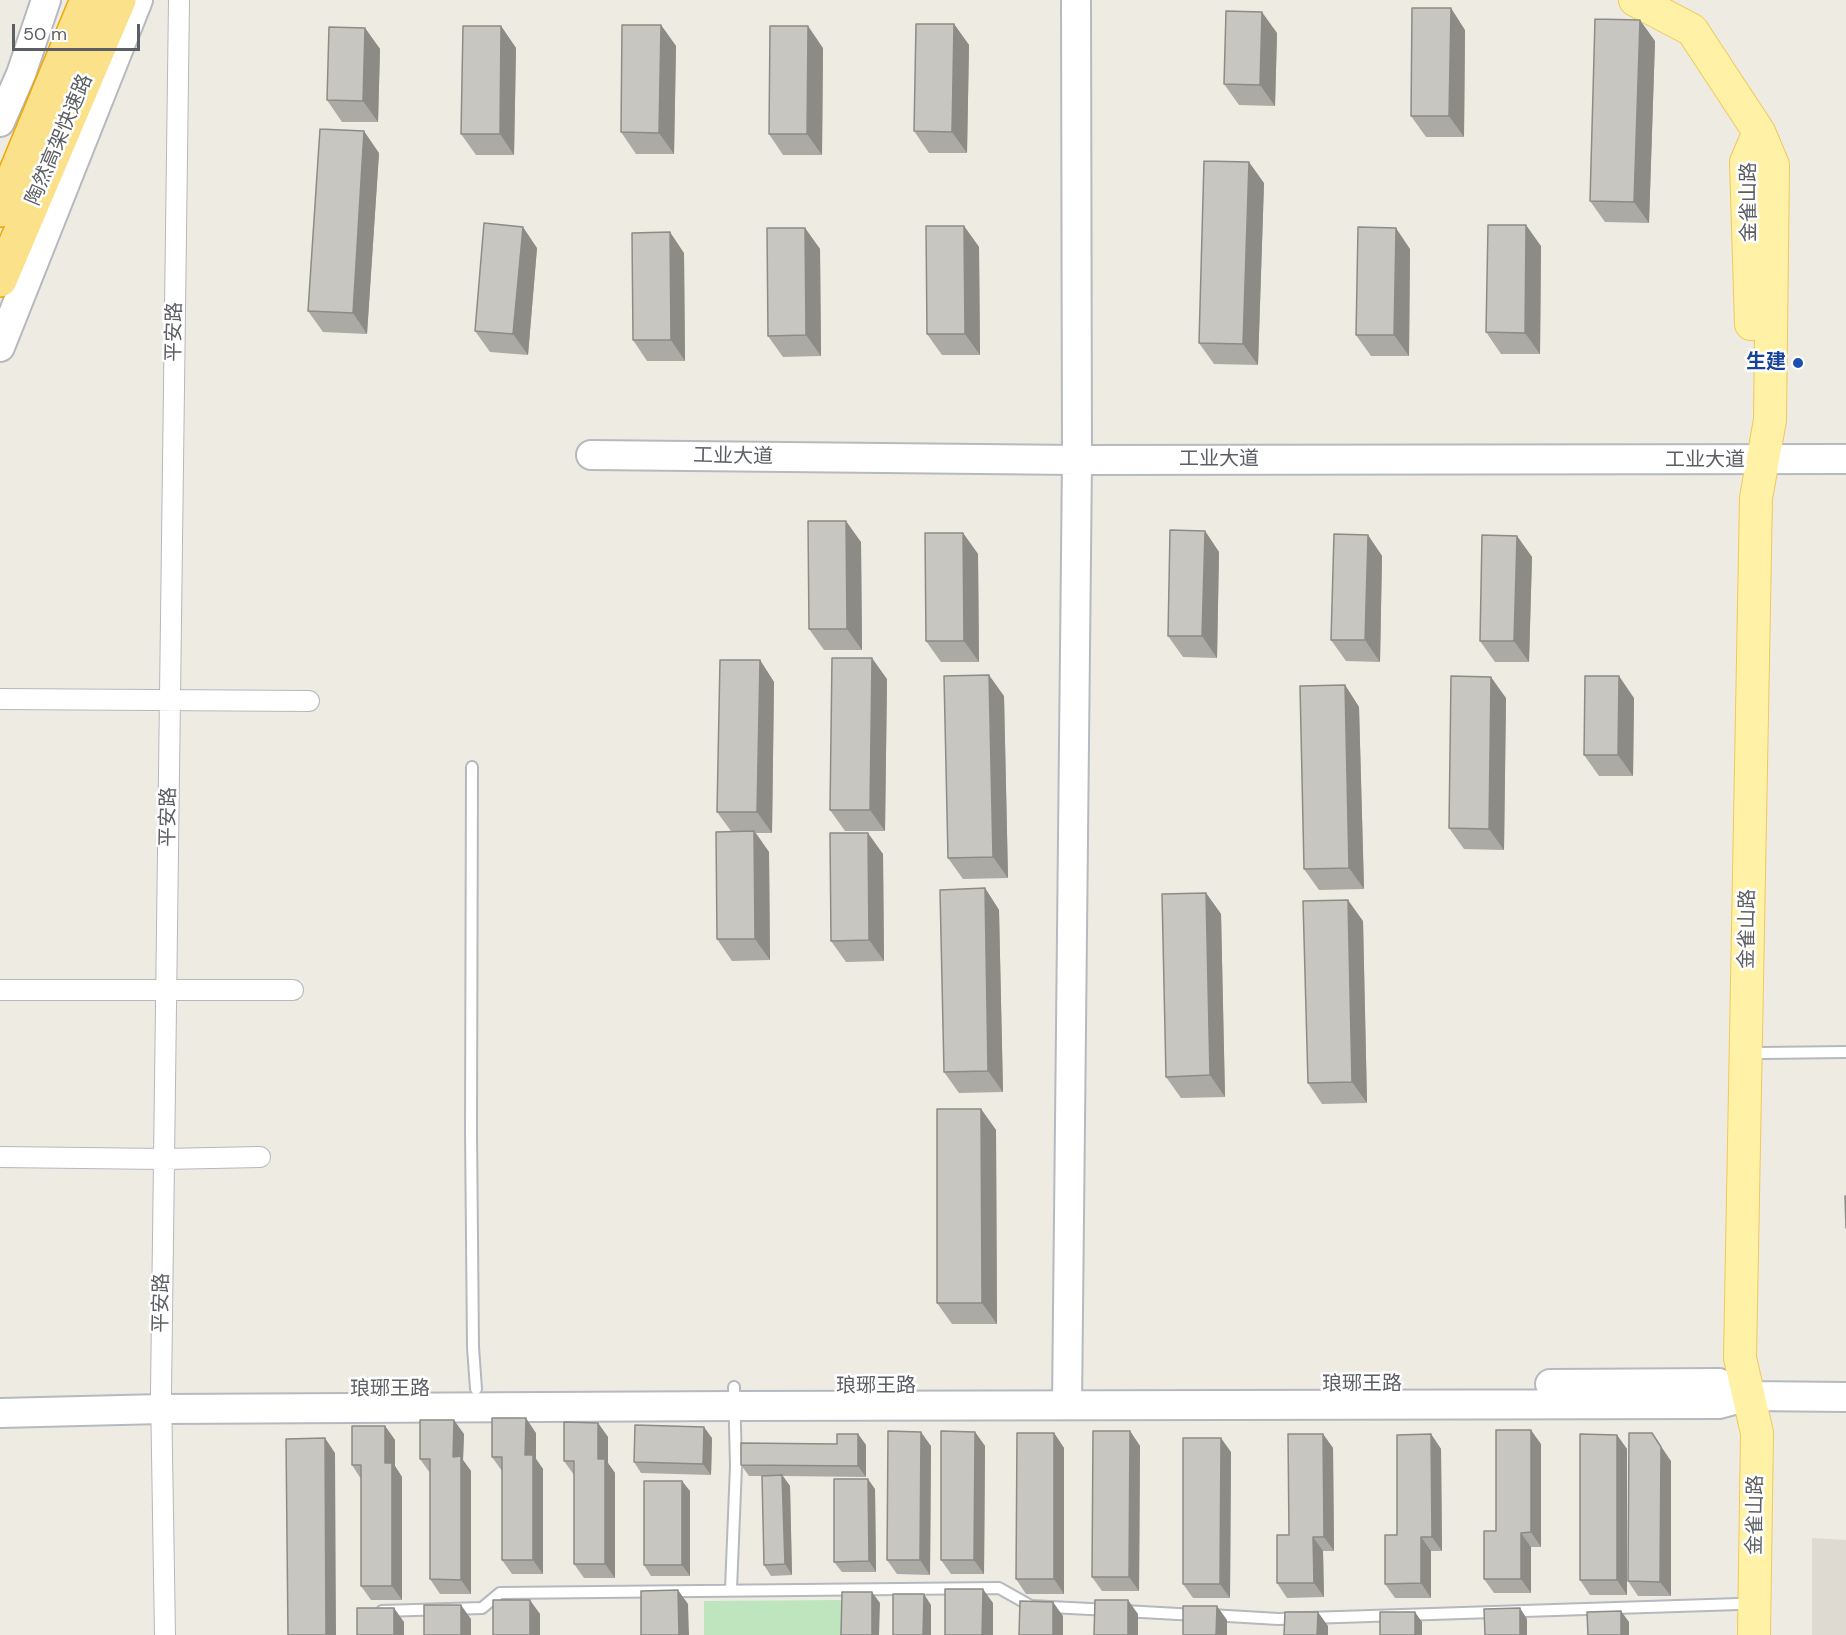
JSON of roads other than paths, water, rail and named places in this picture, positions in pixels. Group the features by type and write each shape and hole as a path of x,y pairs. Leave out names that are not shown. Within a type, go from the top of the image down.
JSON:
{"highway":[{"name":"陶然高架快速路","path":"0,210 87,0"},
{"name":"陶然高架快速路","path":"0,280 119,0"}],"main road":[{"path":"0,122 46,0"},
{"path":"0,347 138,0"},
{"path":"1066,1395 1077,460 1076,0"},
{"name":"金雀山路","path":"1635,0 1692,30 1759,132 1746,162 1752,420 1770,499 1757,1359 1742,1432 1738,1635"},
{"name":"工业大道","path":"591,455 1077,460 1763,461 1846,459"},
{"name":"金雀山路","path":"1754,1635 1757,1433 1740,1358 1740,1346 1756,498 1763,461"},
{"name":"琅琊王路","path":"0,1393 162,1400 1066,1395 1719,1383 1749,1396 1846,1397"},
{"name":"琅琊王路","path":"0,1413 162,1400 476,1389 735,1396"}],"street":[{"name":"平安路","path":"165,1635 162,1400 164,1159 179,0"},
{"path":"0,699 309,701"},
{"path":"0,990 293,990"},
{"path":"0,1157 164,1159 260,1157"}],"lane":[{"path":"472,767 471,1141 473,1347 476,1389"},
{"path":"1761,1053 1846,1052"},
{"path":"731,1589 735,1396"},
{"path":"369,1611 482,1608 500,1593 731,1589 999,1588 1030,1606 1278,1619 1739,1604"}],"place":[{"name":"生建","path":"1798,363"}]}
